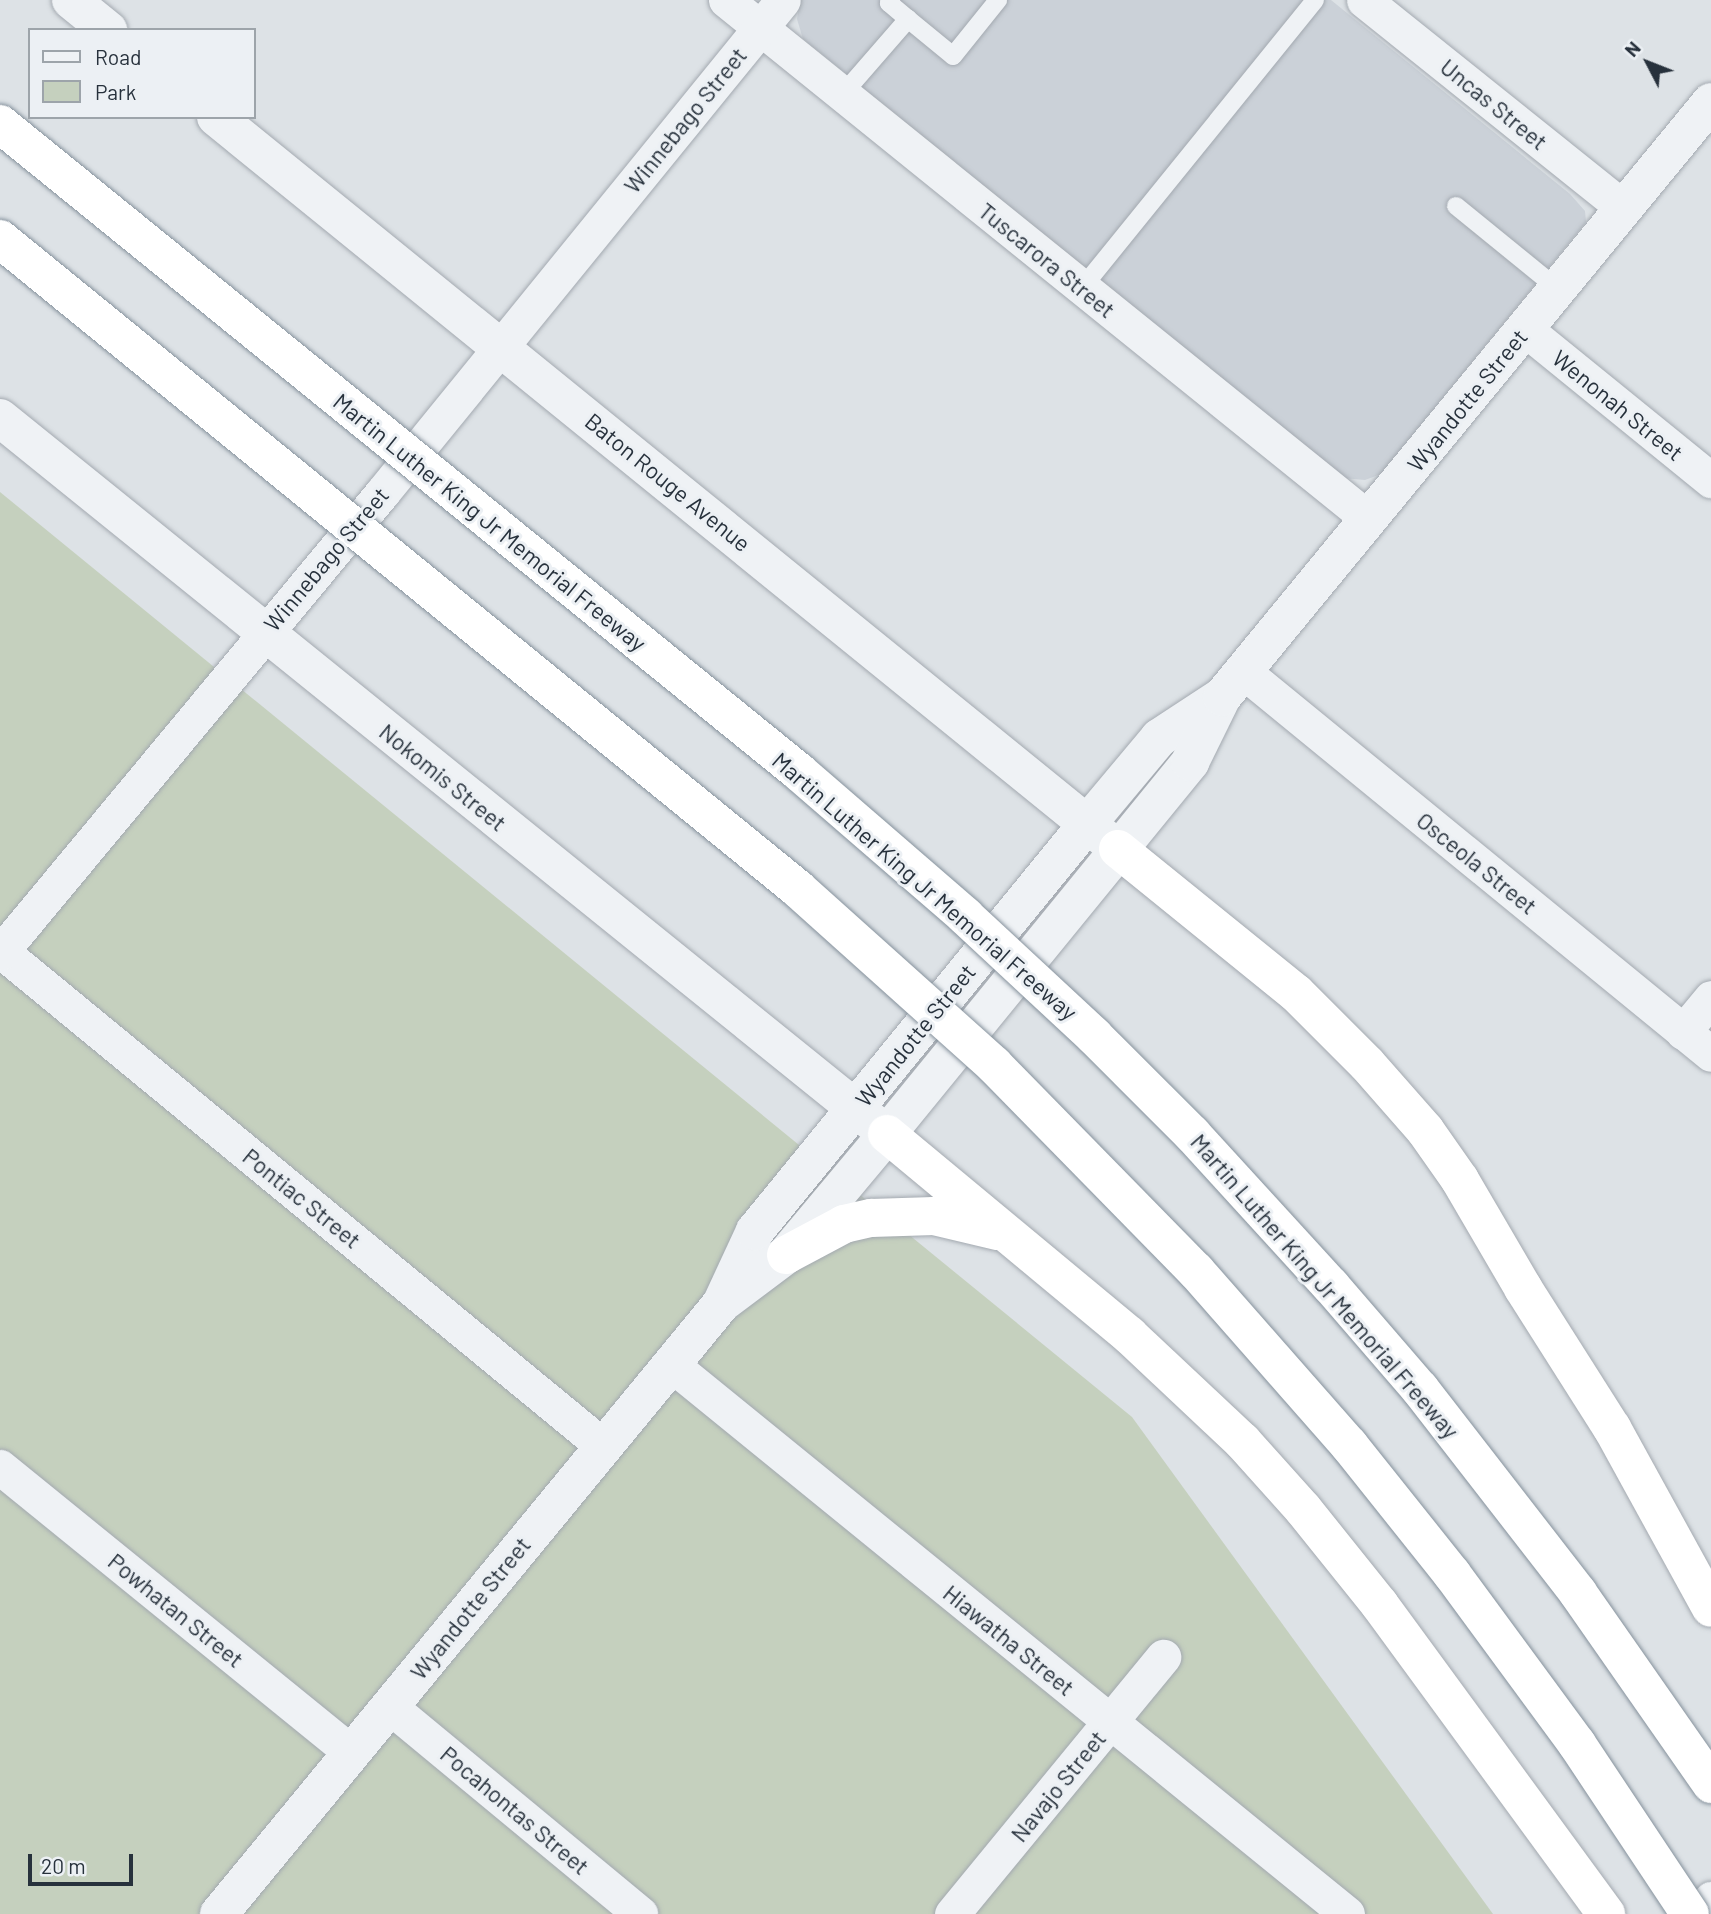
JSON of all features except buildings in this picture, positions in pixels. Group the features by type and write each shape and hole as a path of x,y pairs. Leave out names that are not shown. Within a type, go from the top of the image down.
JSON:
{"highway":[{"name":"Martin Luther King Jr Memorial Freeway","path":"0,124 799,772 956,908 1094,1036 1210,1153 1420,1389 1585,1604 1711,1784"},
{"path":"0,239 779,873 994,1065 1187,1261 1349,1445 1452,1574 1577,1744 1690,1914"},
{"path":"1118,849 1296,993 1395,1093 1460,1180 1523,1289 1612,1428 1711,1608"},
{"path":"887,1134 1129,1335 1242,1441 1344,1559 1426,1666 1606,1914"},
{"path":"786,1255 844,1224 904,1214 968,1222 1009,1234"}],"street":[{"path":"71,0 106,28"},
{"name":"Tuscarora Street","path":"726,0 1368,519"},
{"name":"Winnebago Street","path":"1,951 783,0"},
{"name":"Uncas Street","path":"1364,0 1624,208"},
{"name":"Wyandotte Street","path":"219,1914 722,1303 786,1255 887,1134 1190,762 1233,684 1711,102"},
{"name":"Baton Rouge Avenue","path":"218,119 1118,849"},
{"name":"Wenonah Street","path":"1525,329 1711,480"},
{"name":"Nokomis Street","path":"0,418 887,1134"},
{"name":"Wyandotte Street","path":"722,1303 755,1231 1088,823 1159,738 1233,684"},
{"name":"Osceola Street","path":"1233,684 1711,1054"},
{"name":"Pontiac Street","path":"1,951 603,1446"},
{"path":"1684,1032 1711,998"},
{"name":"Hiawatha Street","path":"672,1365 1347,1914"},
{"name":"Powhatan Street","path":"0,1467 351,1752"},
{"name":"Navajo Street","path":"952,1914 1163,1657"},
{"name":"Pocahontas Street","path":"389,1706 640,1914"},
{"path":"1699,1914 1711,1899"}],"lane":[{"path":"891,0 889,2 953,56 998,0"},
{"path":"1082,288 1315,0"},
{"path":"842,95 908,19"},
{"path":"1456,205 1558,289"}],"shaded area":[{"path":"800,0 1331,0 1570,194 1585,211 1586,222 1381,474 1365,480 1343,478 803,39 797,19"}],"green space":[{"path":"0,492 1132,1417 1493,1914 0,1914"}]}
